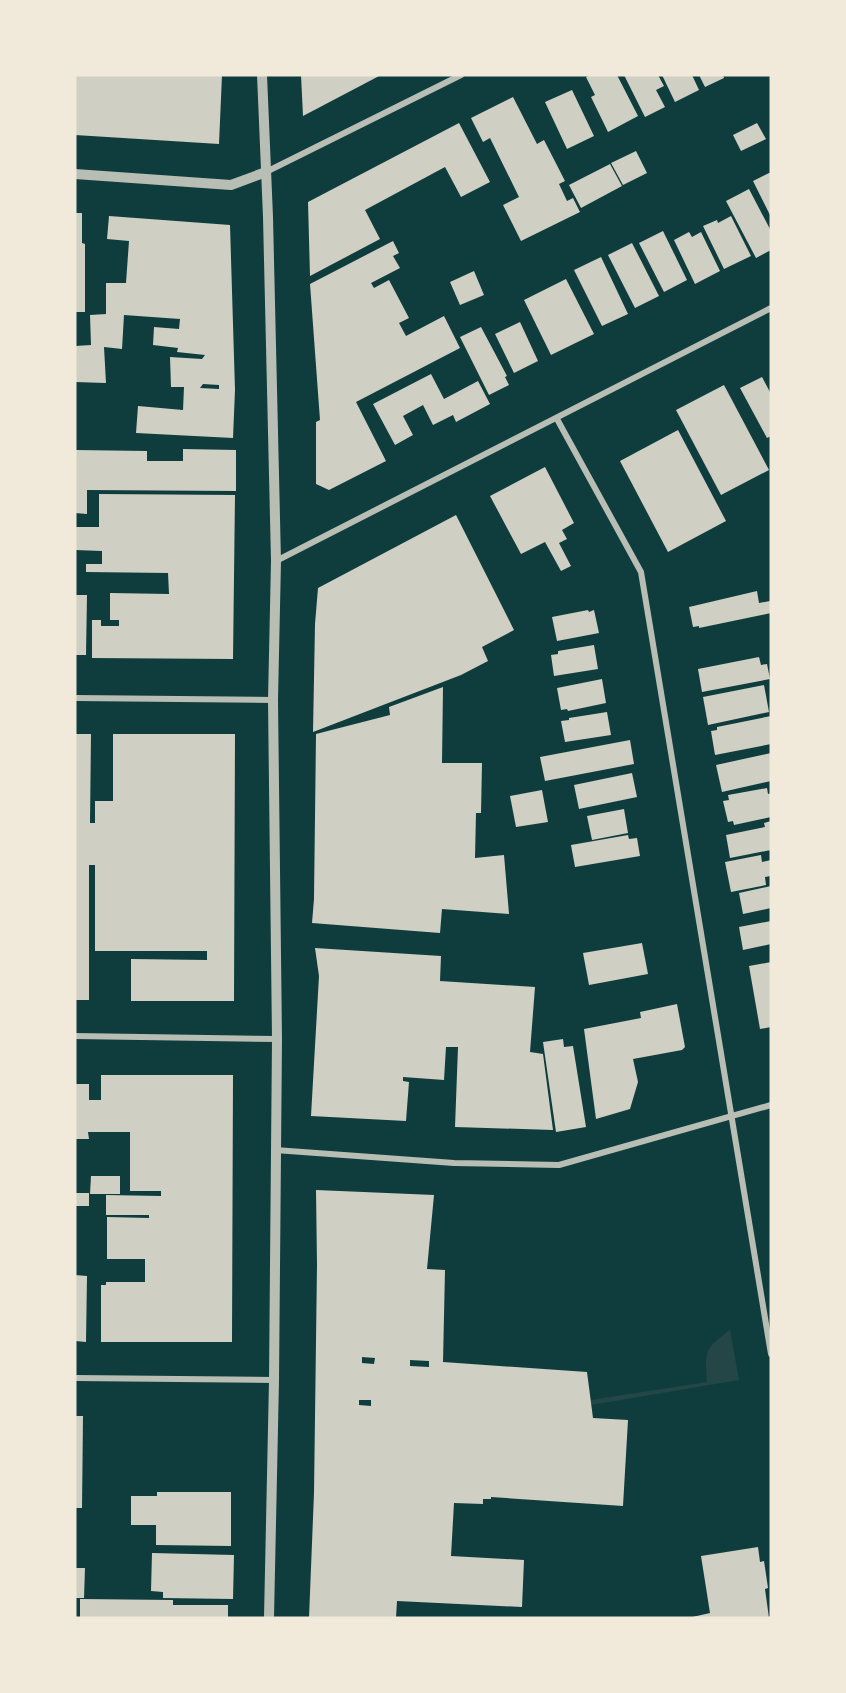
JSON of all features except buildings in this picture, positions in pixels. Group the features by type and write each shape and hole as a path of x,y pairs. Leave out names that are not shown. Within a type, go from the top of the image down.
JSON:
{"street":[{"path":"262,75 276,561 273,700 277,1040 269,1618"},
{"path":"75,174 231,185 266,172 461,75"},
{"path":"276,561 771,309"},
{"path":"557,419 641,572 771,1354"},
{"path":"75,698 273,700"},
{"path":"75,1036 277,1040"},
{"path":"274,1150 454,1163 559,1165 771,1105"},
{"path":"75,1378 274,1380"}],"shaded area":[{"path":"730,1330 739,1380 591,1405 591,1400 707,1382 708,1352 715,1342"}]}
